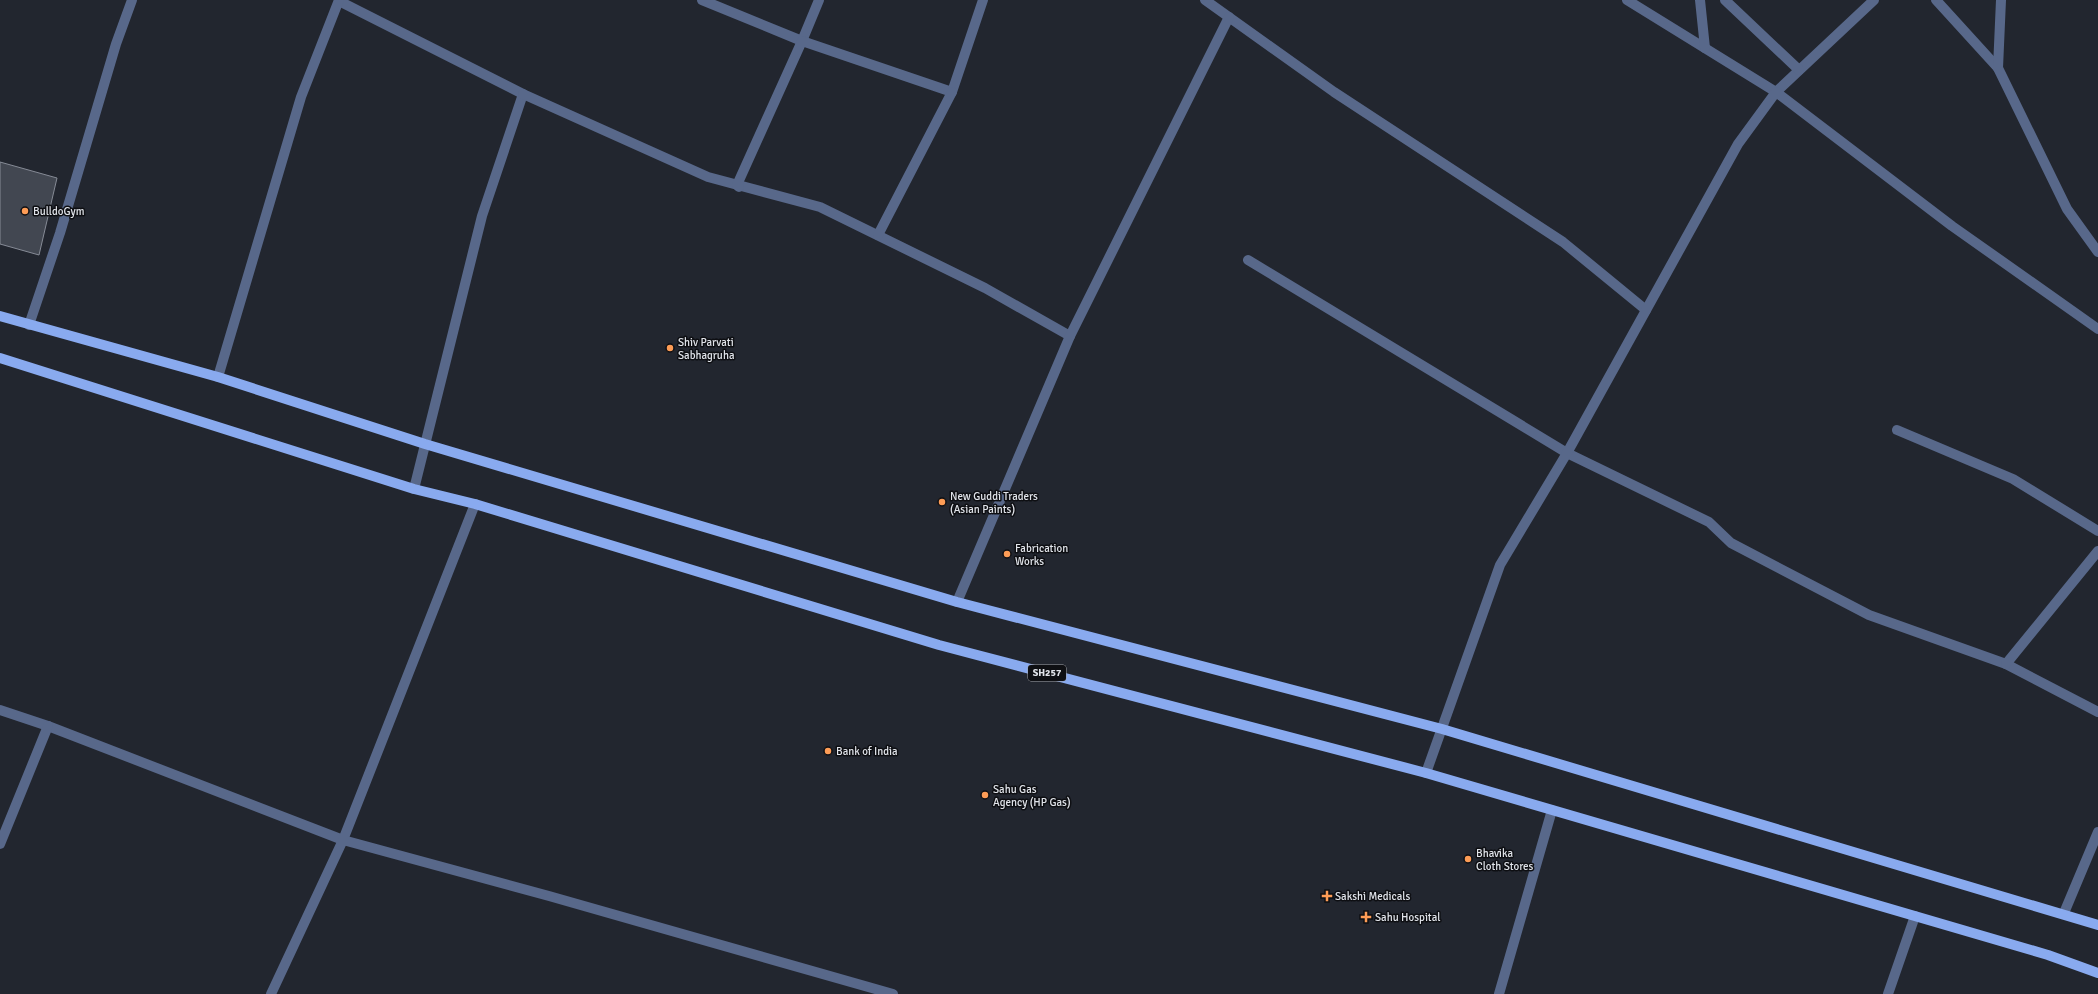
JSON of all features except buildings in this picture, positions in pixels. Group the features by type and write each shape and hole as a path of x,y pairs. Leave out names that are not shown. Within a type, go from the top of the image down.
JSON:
{"main road":[{"path":"0,316 218,377 425,444 957,602 1442,729 2064,913 2098,925"},
{"name":"SH257","path":"0,358 414,489 475,504 939,645 1426,773 2048,955 2098,973"}],"street":[{"path":"29,325 60,234 116,44 132,0"},
{"path":"218,377 301,96 339,0 523,94 708,177 820,207 985,288 1070,336"},
{"path":"702,0 802,40 952,92"},
{"path":"738,186 819,0"},
{"path":"878,236 952,92 983,0"},
{"path":"1204,0 1334,92 1563,242 1646,310"},
{"path":"1627,0 1776,92 1952,226 2098,329"},
{"path":"1700,0 1705,48"},
{"path":"1725,0 1799,70"},
{"path":"1426,773 1500,565 1567,453 1738,144 1776,92 1874,0"},
{"path":"1936,0 1998,68 2067,209 2098,252"},
{"path":"1998,68 2001,0"},
{"path":"957,602 1070,336 1229,17"},
{"path":"414,489 482,216 523,94"},
{"path":"1248,260 1567,453 1709,522 1731,543 1868,615 2006,664 2098,712"},
{"path":"1897,430 2013,479 2098,531"},
{"path":"271,994 343,840 475,504"},
{"path":"2006,664 2098,552"},
{"path":"0,710 48,726 343,840 556,898 878,992 893,994"},
{"path":"0,844 48,726"},
{"path":"1499,994 1552,810"},
{"path":"2064,913 2098,832"},
{"path":"1888,994 1915,916"}],"place":[{"name":"BulldoGym","path":"25,211"},
{"name":"Shiv Parvati Sabhagruha","path":"670,348"},
{"name":"New Guddi Traders (Asian Paints)","path":"942,502"},
{"name":"Fabrication Works","path":"1007,554"},
{"name":"Bank of India","path":"828,751"},
{"name":"Sahu Gas Agency (HP Gas)","path":"985,795"},
{"name":"Bhavika Cloth Stores","path":"1468,859"},
{"name":"Sakshi Medicals","path":"1327,896"},
{"name":"Sahu Hospital","path":"1366,917"}]}
